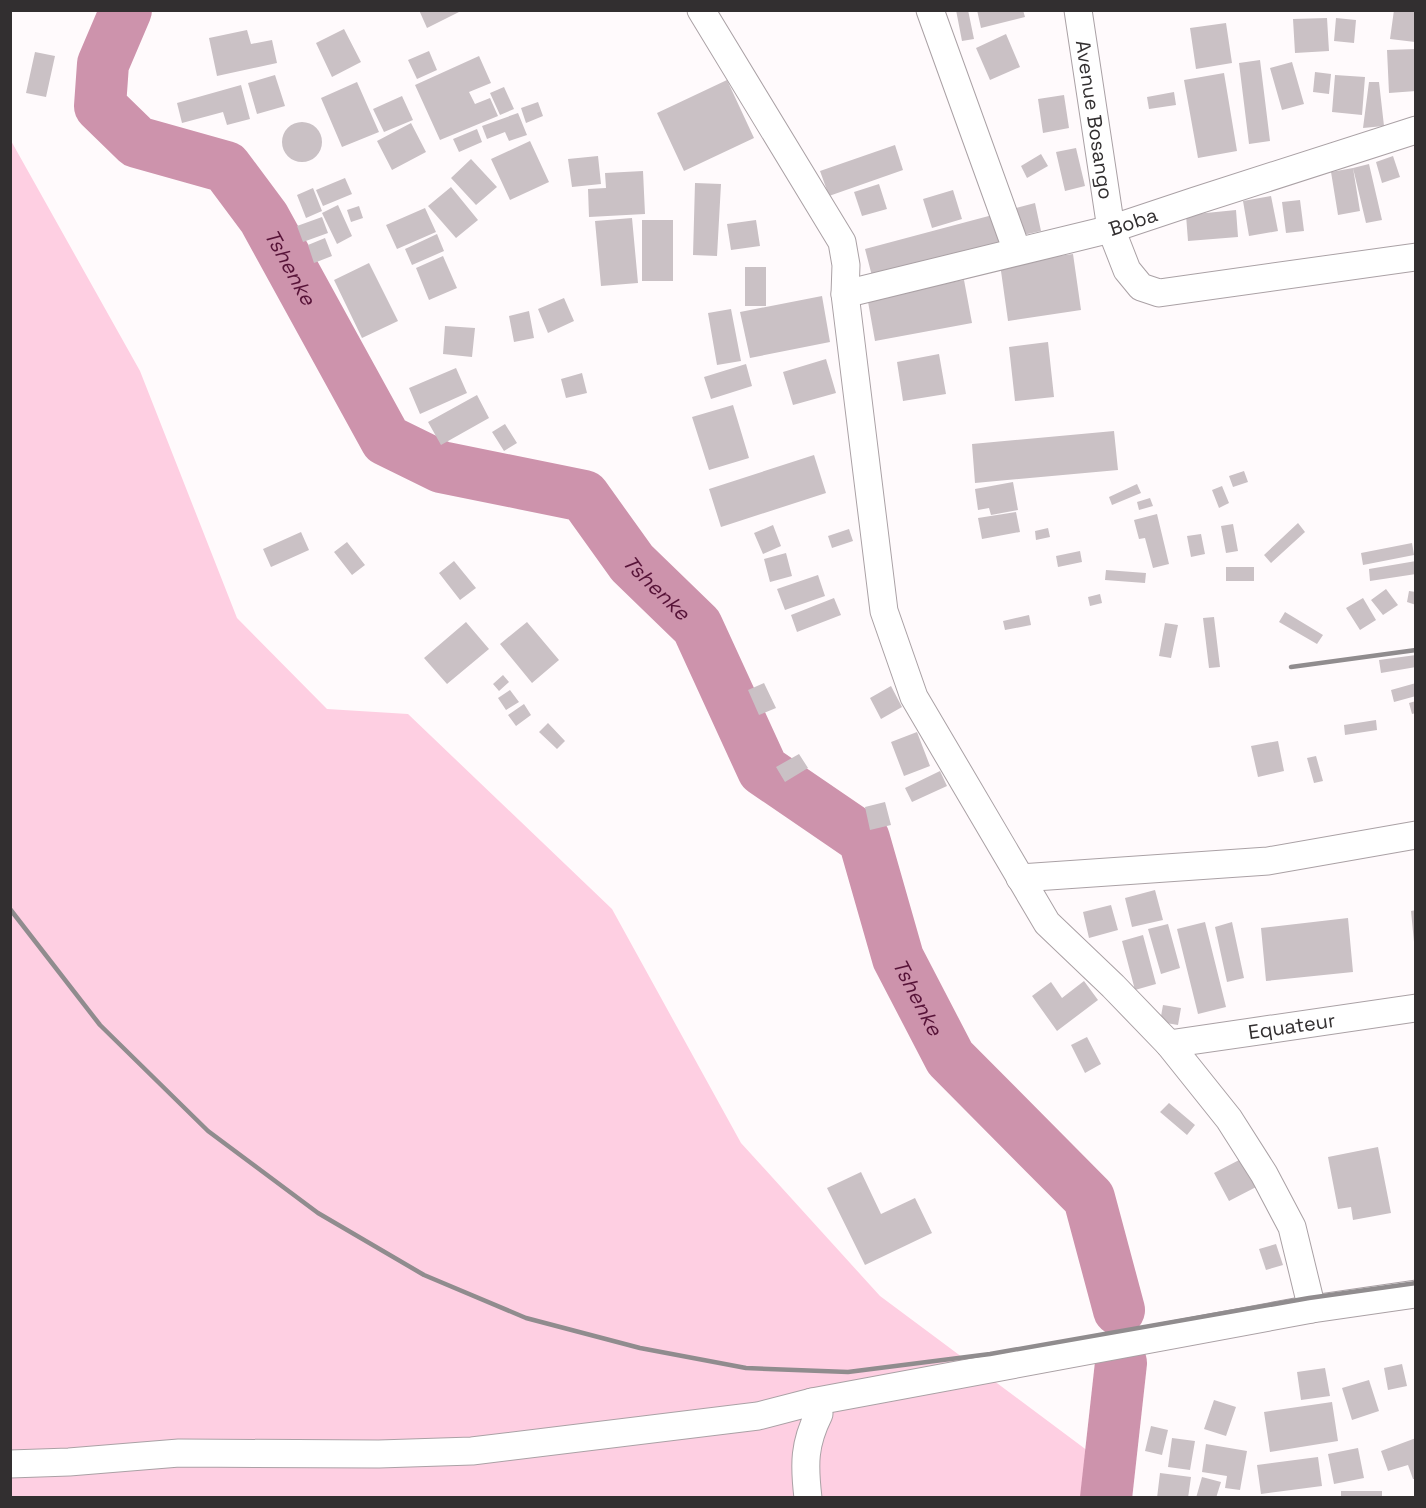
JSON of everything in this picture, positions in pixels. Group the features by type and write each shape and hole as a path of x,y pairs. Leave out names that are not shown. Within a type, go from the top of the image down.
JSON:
{"street":[{"path":"701,10 842,242 846,265 845,294 884,611 914,697 1047,922 1169,1044 1229,1119 1264,1174 1292,1227 1312,1309"},
{"path":"930,10 1017,251"},
{"name":"Avenue Bosango","path":"1078,10 1112,230 1127,270 1142,286 1159,292 1416,257"},
{"name":"Boba","path":"845,294 1112,230 1416,130"},
{"path":"1020,878 1268,861 1416,835"},
{"name":"Equateur","path":"1169,1044 1416,1008"},
{"path":"10,1464 69,1462 179,1453 367,1455 472,1451 758,1416 812,1402 1312,1309 1416,1294"},
{"path":"808,1497 805,1470 809,1434 819,1414 816,1404 812,1402"}],"shaded area":[{"path":"10,139 140,371 237,618 327,709 408,714 612,909 741,1143 880,1296 1096,1457 1089,1497 11,1497"}],"building":[{"path":"419,10 463,10 427,28"},
{"path":"956,10 968,10 974,39 962,41"},
{"path":"977,10 1023,10 1025,17 981,28"},
{"path":"1394,10 1416,12 1415,42 1390,39"},
{"path":"1327,18 1329,51 1295,53 1293,19"},
{"path":"1336,18 1356,20 1354,43 1334,41"},
{"path":"1226,23 1232,63 1196,69 1190,28"},
{"path":"344,29 361,62 332,77 316,43"},
{"path":"247,30 251,44 272,40 277,63 217,76 209,38"},
{"path":"1006,34 1020,67 990,80 976,48"},
{"path":"1416,49 1416,91 1389,93 1387,50"},
{"path":"429,51 437,70 417,79 408,60"},
{"path":"35,52 55,56 46,97 26,93"},
{"path":"479,56 491,83 469,92 475,104 490,98 498,116 440,140 415,85"},
{"path":"1260,60 1270,141 1249,144 1239,63"},
{"path":"1292,62 1304,104 1282,110 1270,68"},
{"path":"1315,72 1331,74 1329,94 1313,92"},
{"path":"1224,73 1237,151 1198,158 1184,80"},
{"path":"275,75 285,106 257,114 248,83"},
{"path":"1335,75 1365,77 1362,115 1332,112"},
{"path":"727,80 754,138 684,171 657,113"},
{"path":"357,82 379,132 342,147 321,98"},
{"path":"1369,82 1379,82 1384,126 1363,128"},
{"path":"241,85 250,119 227,125 223,112 182,123 177,103"},
{"path":"504,87 514,109 500,115 490,93"},
{"path":"1174,92 1176,105 1149,109 1147,97"},
{"path":"1064,95 1069,128 1043,133 1038,99"},
{"path":"402,96 413,120 384,132 373,109"},
{"path":"538,102 543,116 526,123 521,108"},
{"path":"518,113 527,135 509,141 505,132 487,139 482,126"},
{"path":"302,122 316,128 322,142 316,156 302,162 288,156 282,142 288,128"},
{"path":"411,123 426,152 392,170 377,141"},
{"path":"477,129 482,142 459,152 453,139"},
{"path":"530,141 549,182 510,200 491,159"},
{"path":"895,145 903,170 829,196 820,171"},
{"path":"1076,148 1085,186 1065,191 1056,152"},
{"path":"1041,154 1048,166 1027,178 1021,166"},
{"path":"598,156 601,184 572,187 568,159"},
{"path":"1393,156 1400,177 1382,183 1376,162"},
{"path":"471,159 497,187 476,205 451,178"},
{"path":"1369,164 1382,220 1366,223 1353,168"},
{"path":"1353,168 1360,211 1338,215 1331,172"},
{"path":"643,171 645,214 589,217 588,189 606,188 605,173"},
{"path":"345,178 352,194 323,206 316,190"},
{"path":"695,183 721,184 717,256 693,255"},
{"path":"879,184 887,209 862,216 854,192"},
{"path":"451,187 478,220 456,238 428,206"},
{"path":"313,188 322,211 306,218 297,195"},
{"path":"953,190 962,219 932,228 923,199"},
{"path":"1271,196 1278,231 1249,236 1243,201"},
{"path":"1300,200 1304,231 1286,233 1282,202"},
{"path":"1035,203 1041,231 1023,235 1016,208"},
{"path":"338,205 352,236 337,244 322,213"},
{"path":"359,206 363,218 351,222 347,210"},
{"path":"425,208 436,232 397,249 386,225"},
{"path":"1236,210 1238,237 1188,241 1186,215"},
{"path":"1000,213 1007,241 872,276 865,249"},
{"path":"322,217 328,233 303,242 297,226"},
{"path":"632,218 638,283 601,286 595,221"},
{"path":"642,220 673,220 673,281 642,281"},
{"path":"756,220 760,246 731,250 727,224"},
{"path":"437,234 444,251 412,265 405,249"},
{"path":"325,238 332,256 314,263 308,245"},
{"path":"1073,254 1081,310 1008,321 1000,264"},
{"path":"443,256 457,288 429,300 416,268"},
{"path":"369,263 398,321 362,338 334,280"},
{"path":"745,267 766,267 766,306 745,306"},
{"path":"964,280 972,323 875,341 867,296"},
{"path":"822,296 830,342 750,358 740,312"},
{"path":"564,298 574,321 548,333 538,309"},
{"path":"731,309 741,361 717,365 708,313"},
{"path":"529,311 534,338 514,342 509,316"},
{"path":"445,326 475,328 472,357 443,354"},
{"path":"1048,342 1054,397 1015,401 1009,347"},
{"path":"939,354 946,394 903,401 897,362"},
{"path":"826,359 836,393 793,405 783,372"},
{"path":"746,364 752,386 711,399 704,377"},
{"path":"456,368 467,393 420,414 409,388"},
{"path":"582,373 587,393 566,398 561,379"},
{"path":"477,395 489,418 441,445 428,422"},
{"path":"733,405 749,458 709,470 692,417"},
{"path":"505,424 517,443 504,451 492,432"},
{"path":"1114,431 1118,470 975,483 972,444"},
{"path":"814,455 826,493 721,527 709,489"},
{"path":"1244,471 1248,482 1233,487 1229,476"},
{"path":"1013,482 1018,510 991,515 989,508 978,510 975,489"},
{"path":"1137,484 1141,493 1112,505 1109,497"},
{"path":"1222,486 1229,503 1219,508 1212,490"},
{"path":"1150,498 1153,506 1139,510 1137,502"},
{"path":"1016,512 1020,532 982,539 978,518"},
{"path":"1157,514 1169,564 1153,568 1145,538 1139,539 1134,520"},
{"path":"1298,523 1305,532 1271,563 1264,555"},
{"path":"1233,524 1238,551 1226,553 1221,526"},
{"path":"773,525 781,546 763,554 754,533"},
{"path":"1048,528 1050,537 1036,540 1035,531"},
{"path":"849,529 853,541 832,548 828,536"},
{"path":"301,532 309,550 271,567 263,549"},
{"path":"1201,534 1205,554 1191,557 1187,536"},
{"path":"347,542 365,565 352,575 334,552"},
{"path":"1412,543 1414,555 1363,565 1361,553"},
{"path":"1080,551 1082,562 1058,567 1056,556"},
{"path":"786,553 792,576 770,582 764,559"},
{"path":"454,561 476,588 460,600 439,573"},
{"path":"1416,561 1416,574 1370,581 1369,569"},
{"path":"1226,567 1254,567 1254,581 1226,581"},
{"path":"1106,570 1146,573 1145,583 1105,580"},
{"path":"818,575 825,596 785,610 777,589"},
{"path":"1386,589 1398,605 1383,615 1371,600"},
{"path":"1409,591 1416,592 1416,605 1407,602"},
{"path":"1100,594 1102,603 1090,606 1088,597"},
{"path":"834,598 841,615 797,632 791,615"},
{"path":"1363,598 1376,620 1360,630 1346,608"},
{"path":"1285,612 1323,635 1317,644 1279,622"},
{"path":"1029,615 1031,625 1005,630 1003,621"},
{"path":"1214,617 1220,667 1209,668 1203,618"},
{"path":"466,622 489,649 447,684 424,658"},
{"path":"527,622 559,660 532,683 500,644"},
{"path":"1165,623 1178,625 1171,658 1159,656"},
{"path":"1416,655 1416,667 1381,673 1379,660"},
{"path":"503,675 509,682 499,691 493,684"},
{"path":"764,683 776,708 759,715 748,690"},
{"path":"1416,683 1416,696 1394,702 1391,690"},
{"path":"891,686 902,707 881,719 870,698"},
{"path":"510,690 519,702 506,710 498,698"},
{"path":"1416,701 1416,713 1412,714 1409,703"},
{"path":"524,704 531,715 516,726 508,715"},
{"path":"1376,720 1377,730 1345,735 1344,725"},
{"path":"548,723 565,741 557,749 539,732"},
{"path":"917,732 930,766 904,776 891,742"},
{"path":"1278,741 1284,771 1258,777 1251,746"},
{"path":"799,754 808,768 785,782 776,767"},
{"path":"1316,756 1323,781 1314,783 1307,758"},
{"path":"940,771 947,786 912,802 905,788"},
{"path":"885,802 891,825 870,830 865,807"},
{"path":"1155,890 1163,920 1132,927 1125,898"},
{"path":"1111,905 1118,930 1089,938 1083,912"},
{"path":"1416,910 1416,942 1414,942 1411,911"},
{"path":"1348,918 1353,972 1266,981 1261,928"},
{"path":"1205,922 1226,1007 1198,1014 1177,929"},
{"path":"1232,922 1244,978 1227,982 1215,927"},
{"path":"1168,924 1180,968 1161,974 1148,929"},
{"path":"1143,935 1156,984 1135,990 1122,941"},
{"path":"1084,981 1098,1000 1057,1031 1032,996 1051,982 1062,998"},
{"path":"1163,1005 1181,1008 1178,1025 1160,1022"},
{"path":"1087,1037 1101,1064 1085,1073 1071,1045"},
{"path":"1169,1103 1195,1125 1187,1135 1160,1112"},
{"path":"1378,1147 1391,1213 1353,1220 1351,1207 1338,1209 1328,1157"},
{"path":"1243,1158 1258,1186 1229,1201 1214,1173"},
{"path":"861,1172 881,1214 915,1198 932,1233 865,1265 827,1188"},
{"path":"1276,1244 1283,1265 1266,1270 1259,1249"},
{"path":"1402,1364 1407,1386 1388,1390 1384,1368"},
{"path":"1325,1368 1330,1396 1301,1400 1297,1372"},
{"path":"1369,1380 1379,1411 1352,1420 1342,1388"},
{"path":"1214,1400 1236,1407 1226,1436 1204,1429"},
{"path":"1332,1402 1338,1441 1270,1452 1264,1412"},
{"path":"1151,1426 1168,1430 1162,1455 1145,1451"},
{"path":"1172,1438 1195,1441 1190,1470 1168,1467"},
{"path":"1416,1438 1416,1479 1413,1479 1408,1465 1388,1471 1381,1451"},
{"path":"1206,1444 1247,1451 1240,1490 1225,1488 1227,1476 1202,1472"},
{"path":"1358,1448 1364,1478 1334,1484 1328,1454"},
{"path":"1318,1457 1322,1486 1261,1494 1257,1465"},
{"path":"1160,1473 1191,1477 1188,1498 1157,1498"},
{"path":"1202,1477 1221,1482 1216,1498 1196,1498"},
{"path":"1341,1491 1382,1491 1382,1498 1341,1498"}],"waterway":[{"name":"Tshenke","path":"126,10 103,64 100,106 137,142 226,167 264,218 386,440 441,467 584,496 632,563 697,626 763,770 864,839 898,958 950,1058 1089,1198 1119,1310"},
{"name":"Tshenke","path":"1106,1498 1121,1363"}],"railway":[{"path":"1291,667 1416,650"},
{"path":"10,909 100,1025 208,1131 318,1213 424,1275 526,1318 640,1348 746,1368 848,1372 990,1354 1309,1298 1416,1283"}]}
